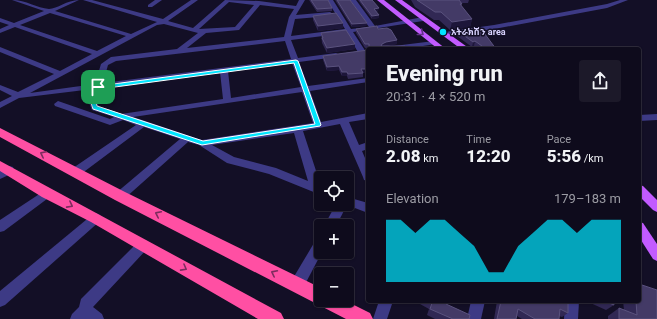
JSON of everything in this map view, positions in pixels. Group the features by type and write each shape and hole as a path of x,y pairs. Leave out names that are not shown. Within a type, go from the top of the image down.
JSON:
{"highway":[{"path":"0,132 76,171 120,196 314,294"},
{"path":"3,170 96,218 269,318"},
{"path":"341,307 364,319"}],"main road":[{"path":"380,0 439,47"},
{"path":"398,0 463,47"},
{"path":"641,190 657,207"},
{"path":"641,230 657,255"}],"street":[{"path":"15,0 132,36"},
{"path":"0,31 76,0"},
{"path":"86,0 204,32 237,29 259,3"},
{"path":"150,6 159,0"},
{"path":"0,105 155,24 163,22 195,0"},
{"path":"194,30 228,0 298,8"},
{"path":"302,0 292,17 287,38 318,125"},
{"path":"0,87 19,96 224,71 358,52 330,0"},
{"path":"353,0 373,28"},
{"path":"445,34 534,20 589,8 617,4 625,0"},
{"path":"292,17 338,14"},
{"path":"314,188 272,171 230,160 202,143 95,108 93,103 104,64 108,61 373,28 423,19"},
{"path":"0,20 98,54"},
{"path":"179,51 204,32"},
{"path":"402,47 434,43"},
{"path":"0,49 61,74"},
{"path":"224,71 227,100"},
{"path":"58,104 110,122 123,116 366,80"},
{"path":"202,143 298,129 366,116"},
{"path":"641,118 657,117"},
{"path":"343,120 366,172"},
{"path":"76,171 143,124"},
{"path":"298,129 314,178"},
{"path":"120,196 187,138"},
{"path":"356,150 366,146"},
{"path":"0,227 46,193"},
{"path":"354,203 366,207"},
{"path":"0,300 96,218"},
{"path":"97,319 81,315 86,304 143,245"},
{"path":"297,285 314,255"},
{"path":"380,319 385,303"},
{"path":"474,319 478,303"},
{"path":"571,319 572,303"}],"building":[{"path":"311,0 328,0 332,8 317,9"},
{"path":"337,0 350,0 367,23 352,24"},
{"path":"360,0 372,0 379,8 374,9 379,15 372,16"},
{"path":"417,0 459,0 462,4 460,4 472,19 452,22 441,12 435,12"},
{"path":"336,13 343,23 318,26 313,16"},
{"path":"377,26 378,29 387,28 391,30 397,40 386,42 381,46 406,47 369,47 369,44 365,44 356,29"},
{"path":"476,28 477,30 482,30 495,47 483,47 475,41 473,42 458,31"},
{"path":"346,30 355,44 327,48 321,33"},
{"path":"366,50 366,69 361,69 363,73 348,74 347,72 342,72 339,66 327,67 323,56"},
{"path":"641,285 657,290 657,319 619,319 619,308 637,315 636,303 641,303"},
{"path":"432,303 446,303 470,315 469,319 453,319 430,309"},
{"path":"501,303 568,303 568,313 560,309 559,319 535,319 518,309 516,319 497,319"}],"place":[{"name":"አትራክሽን area","path":"443,32"}],"route":[{"path":"296,61 318,125 202,143 95,108 93,103 98,87 296,61"}]}
